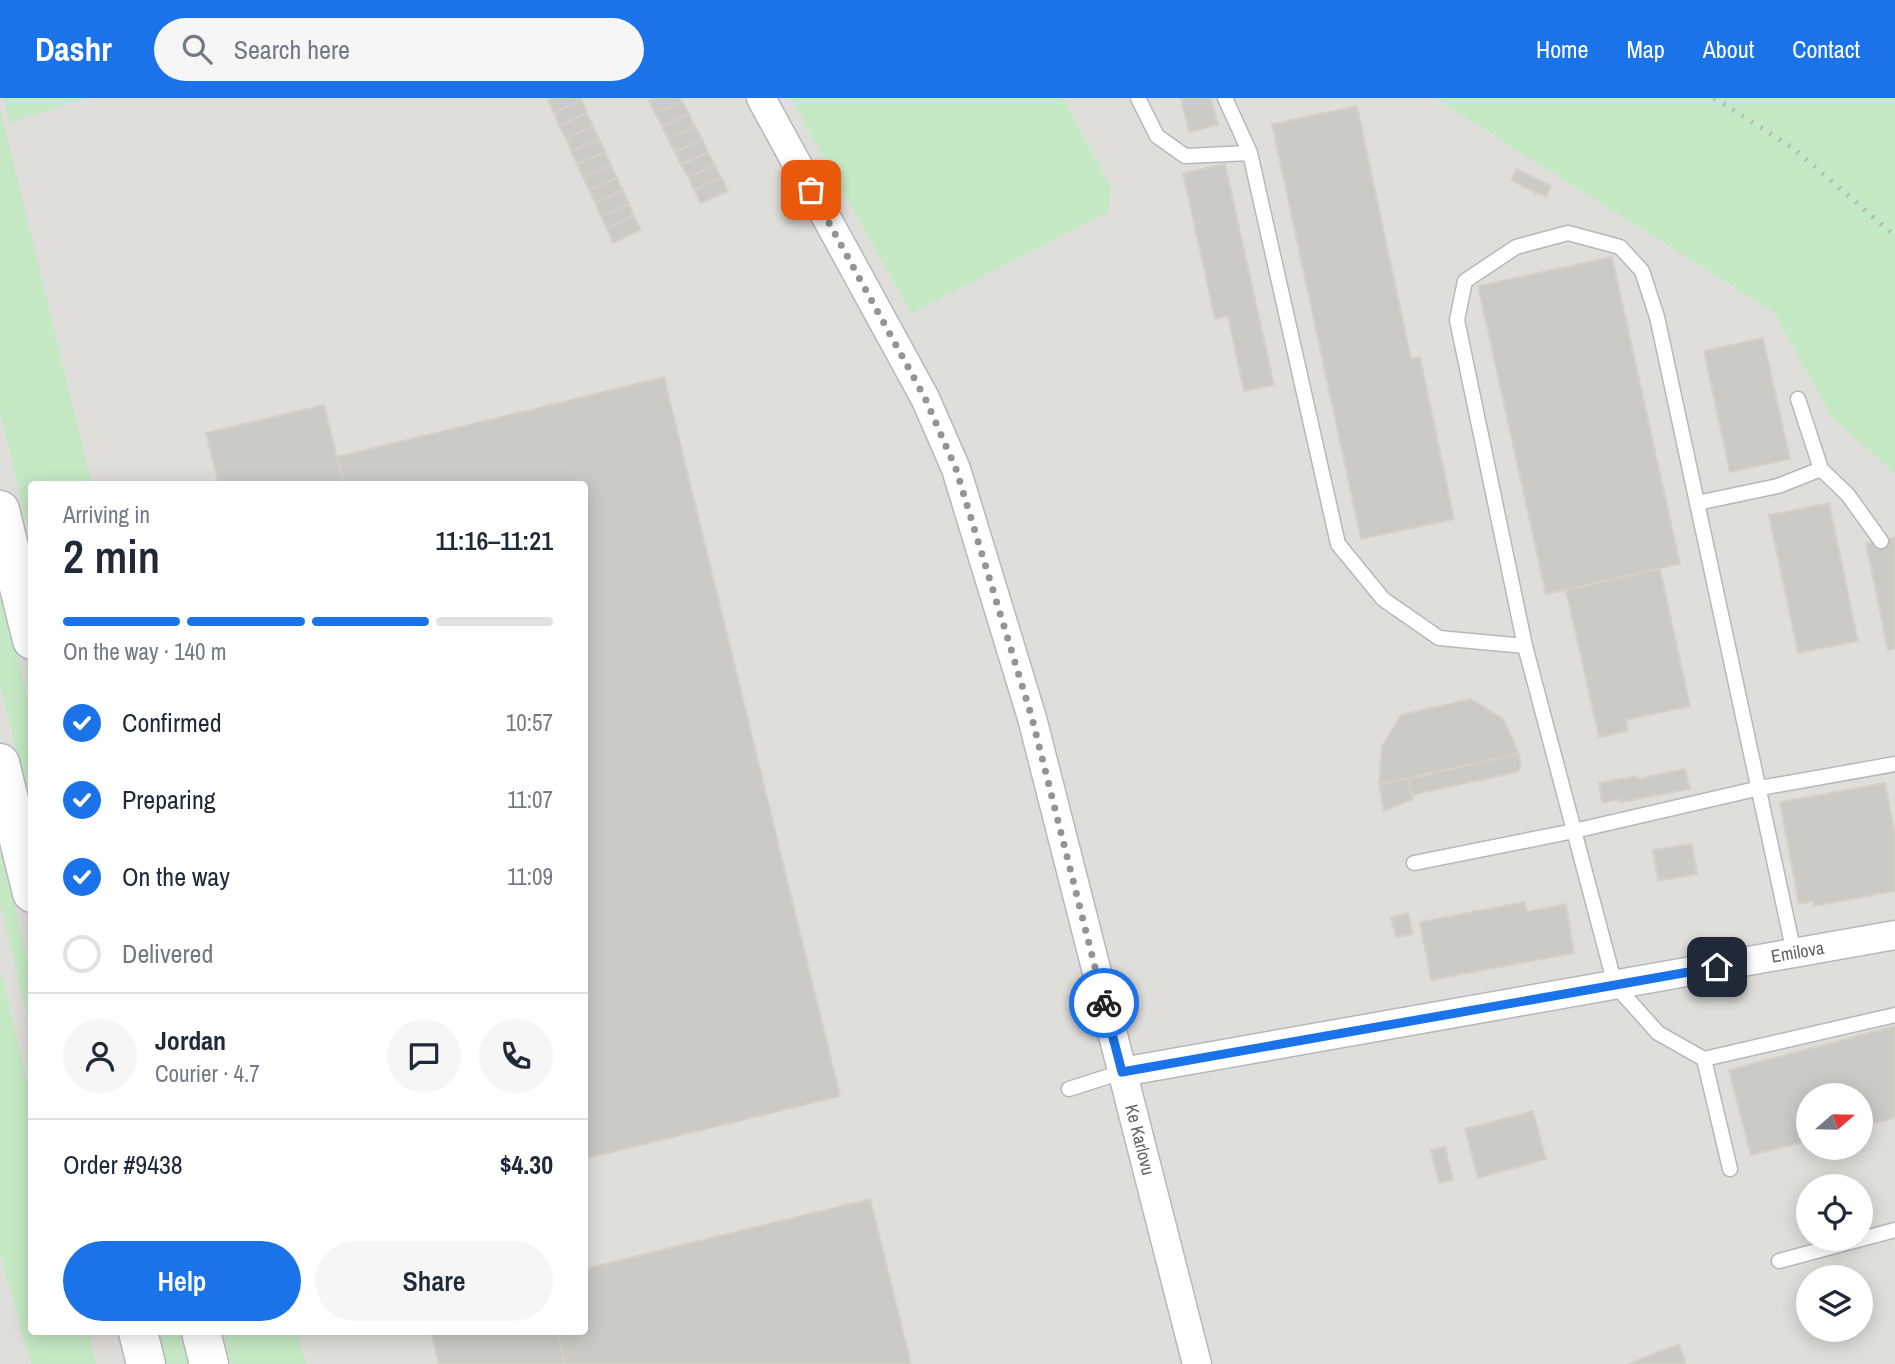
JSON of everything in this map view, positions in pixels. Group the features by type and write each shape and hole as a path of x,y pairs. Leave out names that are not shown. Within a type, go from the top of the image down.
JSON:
{"main road":[{"path":"0,510 28,624"},
{"path":"0,763 28,877"},
{"path":"139,1335 146,1364"},
{"path":"202,1335 209,1364"}],"street":[{"name":"Ke Karlovu","path":"761,98 925,398 956,469 1032,718 1197,1364"},
{"name":"Emilova","path":"1122,1072 1895,935"}],"lane":[{"path":"1138,98 1157,136 1185,156 1250,153"},
{"path":"1225,98 1250,153 1338,544 1383,599 1438,638 1525,646"},
{"path":"1794,953 1657,317 1642,271 1620,247 1568,233 1516,247 1465,281 1457,320 1525,646 1615,985 1658,1033 1704,1059 1895,1015"},
{"path":"1798,399 1821,469 1848,495 1881,541"},
{"path":"1697,503 1778,486 1821,469"},
{"path":"1414,863 1574,831 1760,789 1895,764"},
{"path":"1704,1059 1730,1169"},
{"path":"1069,1089 1122,1072"},
{"path":"1779,1261 1895,1230"}],"shaded area":[{"path":"0,98 790,98 911,314 1108,212 1111,187 1063,98 1434,98 1774,313 1831,417 1895,474 1895,1364 0,1364"}],"green space":[{"path":"3,98 88,98 10,123"},
{"path":"790,98 1063,98 1111,187 1108,212 911,314"},
{"path":"1434,98 1895,98 1895,474 1831,417 1774,313"},
{"path":"0,108 91,481 28,481 28,529 0,411"},
{"path":"0,581 28,699 28,800 0,683"},
{"path":"0,845 28,962 28,1020 0,903"},
{"path":"0,968 28,1085 28,1335 89,1335 96,1364 31,1364 0,1254"},
{"path":"158,1335 183,1335 190,1364 165,1364"},
{"path":"224,1335 299,1335 306,1364 231,1364"}],"building":[{"path":"654,98 681,98 682,101 655,113 649,101"},
{"path":"1181,98 1211,98 1218,125 1189,132"},
{"path":"548,100 581,100 554,113"},
{"path":"581,100 587,113 559,126 554,113"},
{"path":"682,101 689,114 662,126 655,113"},
{"path":"1357,106 1411,359 1420,357 1454,519 1361,539 1272,124"},
{"path":"587,113 593,126 566,138 559,126"},
{"path":"689,114 695,126 668,139 662,126"},
{"path":"593,126 599,139 571,151 566,138"},
{"path":"695,126 702,139 675,152 668,139"},
{"path":"599,139 605,152 577,164 571,151"},
{"path":"702,139 708,152 681,165 675,152"},
{"path":"605,152 611,165 583,177 577,164"},
{"path":"708,152 715,165 688,177 681,165"},
{"path":"1225,164 1274,385 1244,391 1228,316 1215,319 1183,173"},
{"path":"611,165 617,178 589,190 583,177"},
{"path":"715,165 721,177 694,190 688,177"},
{"path":"1516,169 1551,186 1546,197 1538,193 1535,195 1536,193 1511,180"},
{"path":"721,177 728,191 701,203 694,190"},
{"path":"617,178 623,190 595,203 589,190"},
{"path":"623,190 629,204 601,216 595,203"},
{"path":"629,204 634,216 607,229 601,216"},
{"path":"634,216 641,230 613,243 607,229"},
{"path":"1612,257 1680,564 1546,594 1478,286"},
{"path":"1763,338 1790,459 1730,472 1704,351"},
{"path":"664,377 840,1096 588,1158 588,481 343,481 337,457"},
{"path":"324,405 343,481 218,481 206,433"},
{"path":"1829,503 1858,641 1798,653 1769,515"},
{"path":"1895,537 1895,648 1888,650 1866,543"},
{"path":"1660,569 1690,706 1626,720 1628,731 1599,737 1566,590"},
{"path":"1471,699 1503,719 1519,754 1379,784 1382,746 1401,715"},
{"path":"1519,754 1521,767 1517,772 1411,795 1408,779"},
{"path":"1685,769 1690,789 1602,803 1599,783 1636,776 1637,779"},
{"path":"1408,779 1413,799 1384,811 1379,784"},
{"path":"1885,783 1895,836 1895,891 1814,906 1813,901 1799,904 1780,802"},
{"path":"1692,844 1697,874 1658,881 1653,850"},
{"path":"1525,902 1527,912 1566,904 1574,953 1431,980 1420,922"},
{"path":"1408,913 1413,934 1396,937 1391,917"},
{"path":"1895,1026 1895,1118 1873,1124 1873,1083 1796,1083 1796,1144 1751,1155 1729,1070"},
{"path":"1533,1111 1546,1159 1478,1178 1465,1129"},
{"path":"1445,1147 1453,1180 1439,1183 1431,1150"},
{"path":"870,1199 911,1364 565,1364 558,1335 588,1335 588,1268"},
{"path":"432,1335 558,1335 565,1364 439,1364"},
{"path":"1679,1344 1686,1364 1628,1364"}],"railway":[{"path":"1714,98 1793,148 1895,236"}],"way so far":[{"path":"811,190 925,398 956,469 1032,718 1104,1003"}],"route":[{"path":"1104,1003 1122,1072 1717,967"}]}
